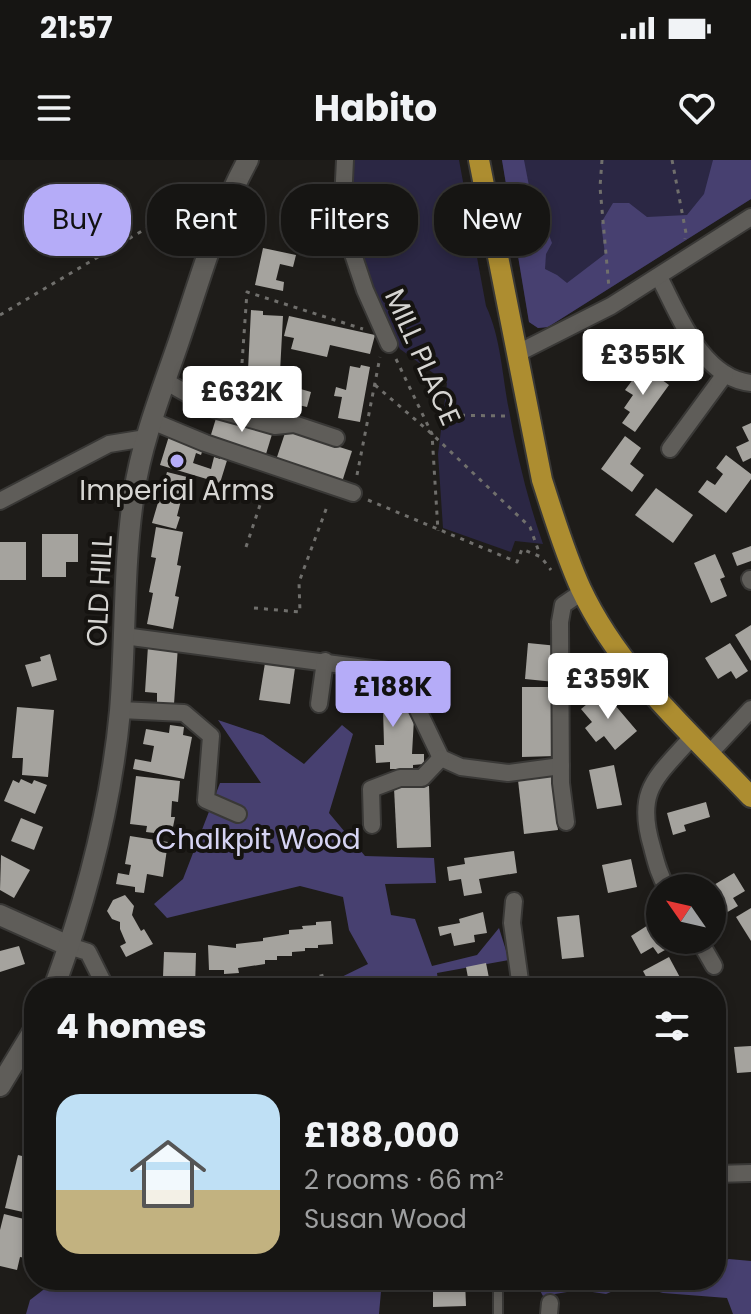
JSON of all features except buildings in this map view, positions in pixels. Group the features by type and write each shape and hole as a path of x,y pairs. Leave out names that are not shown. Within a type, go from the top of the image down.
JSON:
{"main road":[{"name":"OLD HILL","path":"238,184 248,160"},
{"path":"479,160 542,480 575,597 607,634 632,671 751,797"},
{"name":"OLD HILL","path":"58,978 98,849 111,782 120,710 134,490 149,429 208,256"},
{"path":"0,915 69,946"},
{"path":"0,1086 24,1046"}],"street":[{"name":"MILL PLACE","path":"345,160 342,221 385,346"},
{"path":"518,353 611,306 751,217"},
{"path":"659,277 682,321 712,364 725,374 751,383"},
{"path":"670,449 725,374"},
{"path":"165,381 214,409 275,426 294,424 336,438"},
{"path":"0,501 109,444 149,429 205,443 353,493"},
{"path":"566,822 561,766 560,622 563,605 575,597"},
{"path":"124,636 387,671 406,685 441,758 461,767 508,773 561,766"},
{"path":"319,704 325,661"},
{"path":"709,754 751,709"},
{"path":"120,710 184,713 211,736 206,800 238,814"},
{"path":"659,874 645,822 644,806 649,790 659,775 692,737"},
{"path":"372,825 371,789 400,778 422,778 441,758"},
{"path":"514,901 512,923 520,978"},
{"path":"69,946 88,952 101,978"},
{"path":"707,954 714,966"},
{"path":"726,1174 751,1173"}],"lane":[{"path":"498,1290 498,1314"}],"path":[{"path":"602,160 600,187 611,306"},
{"path":"672,160 686,233 681,263"},
{"path":"0,315 147,228"},
{"name":"MILL PLACE","path":"242,363 247,292 370,331"},
{"path":"385,346 353,493 517,562 522,549 541,557"},
{"name":"MILL PLACE","path":"385,346 432,434 438,531"},
{"path":"375,385 530,527 541,557 575,597"},
{"path":"441,415 529,417"},
{"path":"246,547 273,466"},
{"path":"254,608 300,612 299,582 329,502"},
{"path":"312,978 329,974"}],"shaded area":[{"path":"349,160 459,160 463,184 434,184 434,256 477,256 486,306 498,344 516,444 543,544 515,541 511,552 443,528 438,454 447,383 400,349 368,288 358,256 418,256 418,184 348,184"},
{"path":"502,160 751,160 751,199 548,327 538,328 529,322 518,256 550,256 550,184 506,184"}],"green space":[{"path":"502,160 524,160 529,184 506,184"},
{"path":"713,160 751,160 751,199 548,327 538,328 529,322 518,256 546,256 545,269 567,283 605,254 601,223 613,203 629,203 647,217 687,215 704,194"},
{"name":"Chalkpit Wood","path":"218,720 263,735 304,764 342,725 353,734 329,813 365,856 434,858 436,883 385,884 391,915 415,919 432,966 477,955 499,928 509,960 437,973 438,978 339,978 368,964 349,930 343,897 300,886 167,918 154,904 183,879 220,783 261,783"},
{"path":"726,1260 751,1261 751,1314 733,1314 727,1298 652,1290 726,1290"},
{"path":"43,1290 381,1290 379,1314 26,1314 30,1300"},
{"path":"540,1290 579,1290 543,1296"},
{"path":"579,1290 616,1290 606,1294"}],"place":[{"name":"Imperial Arms","path":"177,461"}]}
